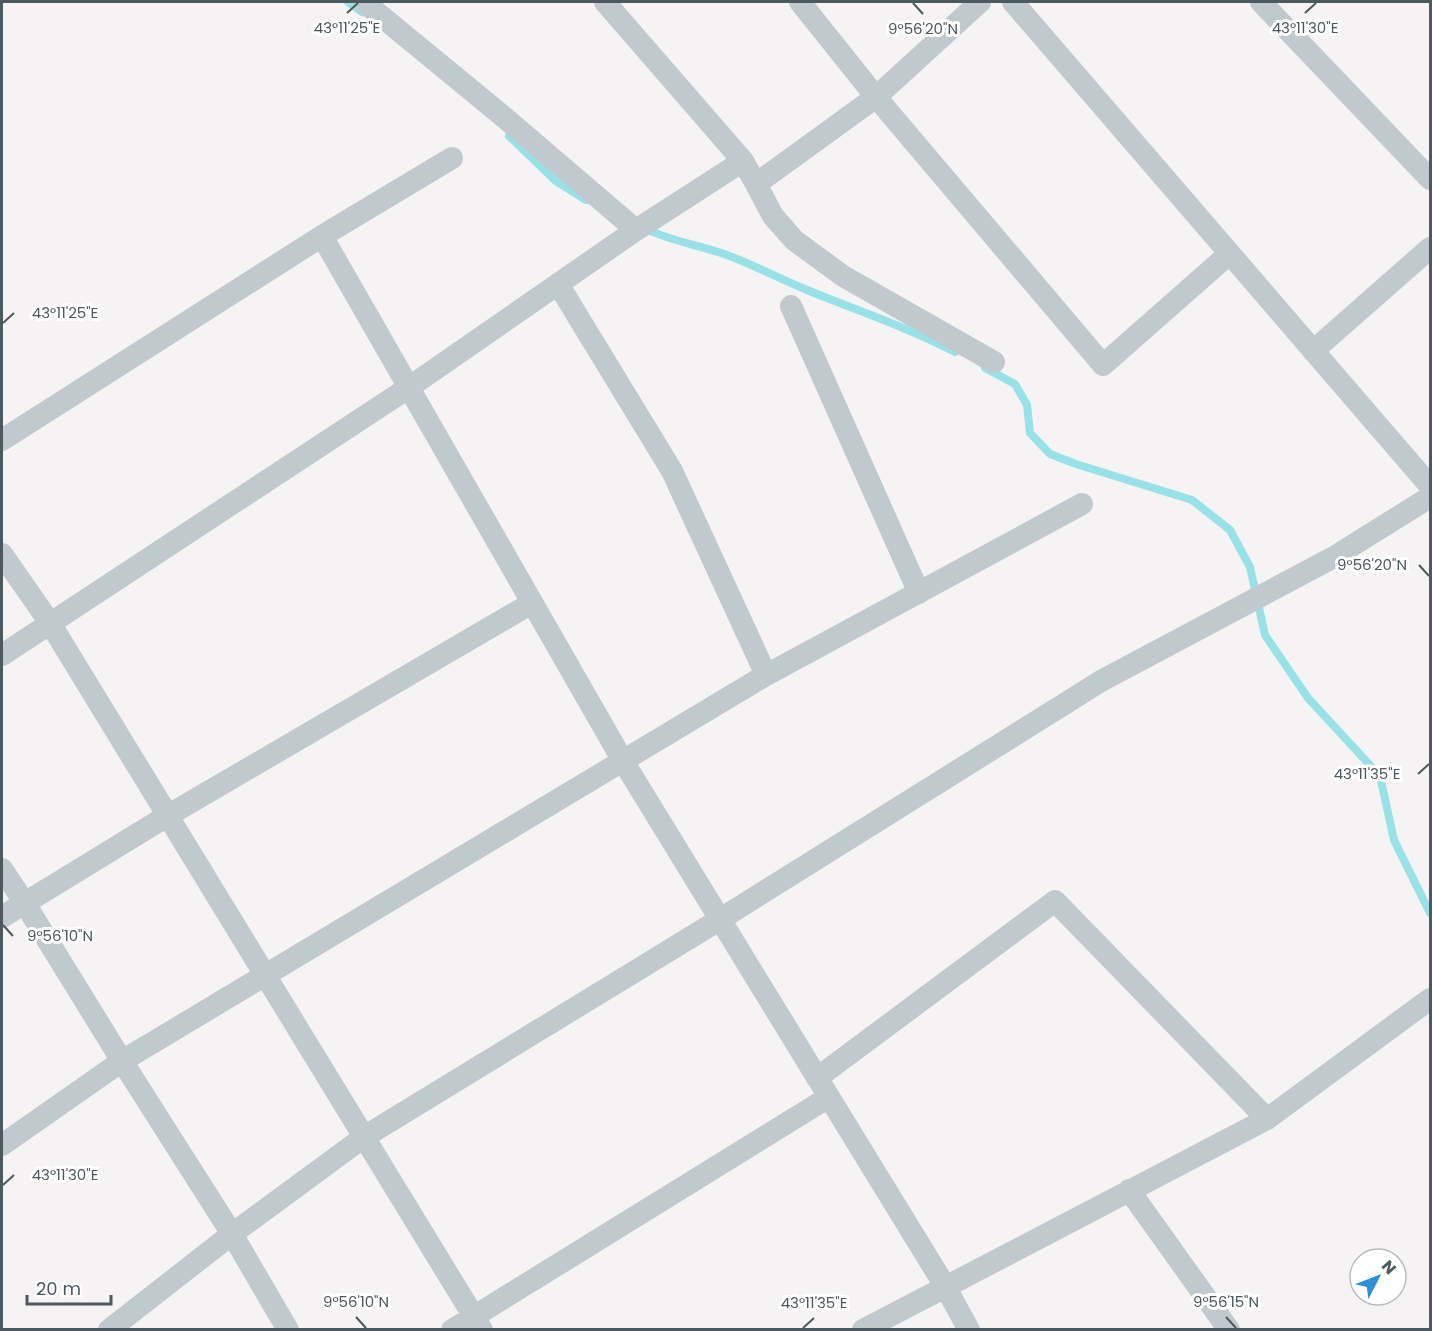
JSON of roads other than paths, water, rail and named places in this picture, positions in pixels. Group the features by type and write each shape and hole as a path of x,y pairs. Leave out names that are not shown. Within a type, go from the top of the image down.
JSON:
{"street":[{"path":"364,2 636,230"},
{"path":"604,2 743,161 773,216 794,240 843,276 994,362"},
{"path":"800,2 876,97 1103,365 1229,254"},
{"path":"756,184 876,97 980,2"},
{"path":"1013,2 1431,486"},
{"path":"1261,2 1431,179"},
{"path":"2,440 322,236 452,158"},
{"path":"2,655 408,388 636,230 743,161"},
{"path":"322,236 622,761 945,1286 969,1329"},
{"path":"1314,351 1431,248"},
{"path":"558,284 672,471 766,675"},
{"path":"791,306 919,593"},
{"path":"109,1329 232,1234 364,1137 719,920 1101,681 1334,556 1431,497"},
{"path":"2,1145 122,1061 766,675 1082,504"},
{"path":"2,554 50,623 478,1322"},
{"path":"2,917 167,816 532,603"},
{"path":"2,868 232,1234 288,1329"},
{"path":"452,1329 478,1322 823,1088 1055,901 1267,1119"},
{"path":"863,1329 1267,1119 1431,999"},
{"path":"1129,1191 1229,1329"}],"waterway":[{"path":"348,2 362,12"},
{"path":"509,136 556,181 586,200"},
{"path":"644,228 737,259 955,352"},
{"path":"985,368 1015,384 1027,405 1030,433 1050,454 1192,500 1230,530 1250,567 1265,635 1308,698 1380,776 1394,840 1430,913"}]}
